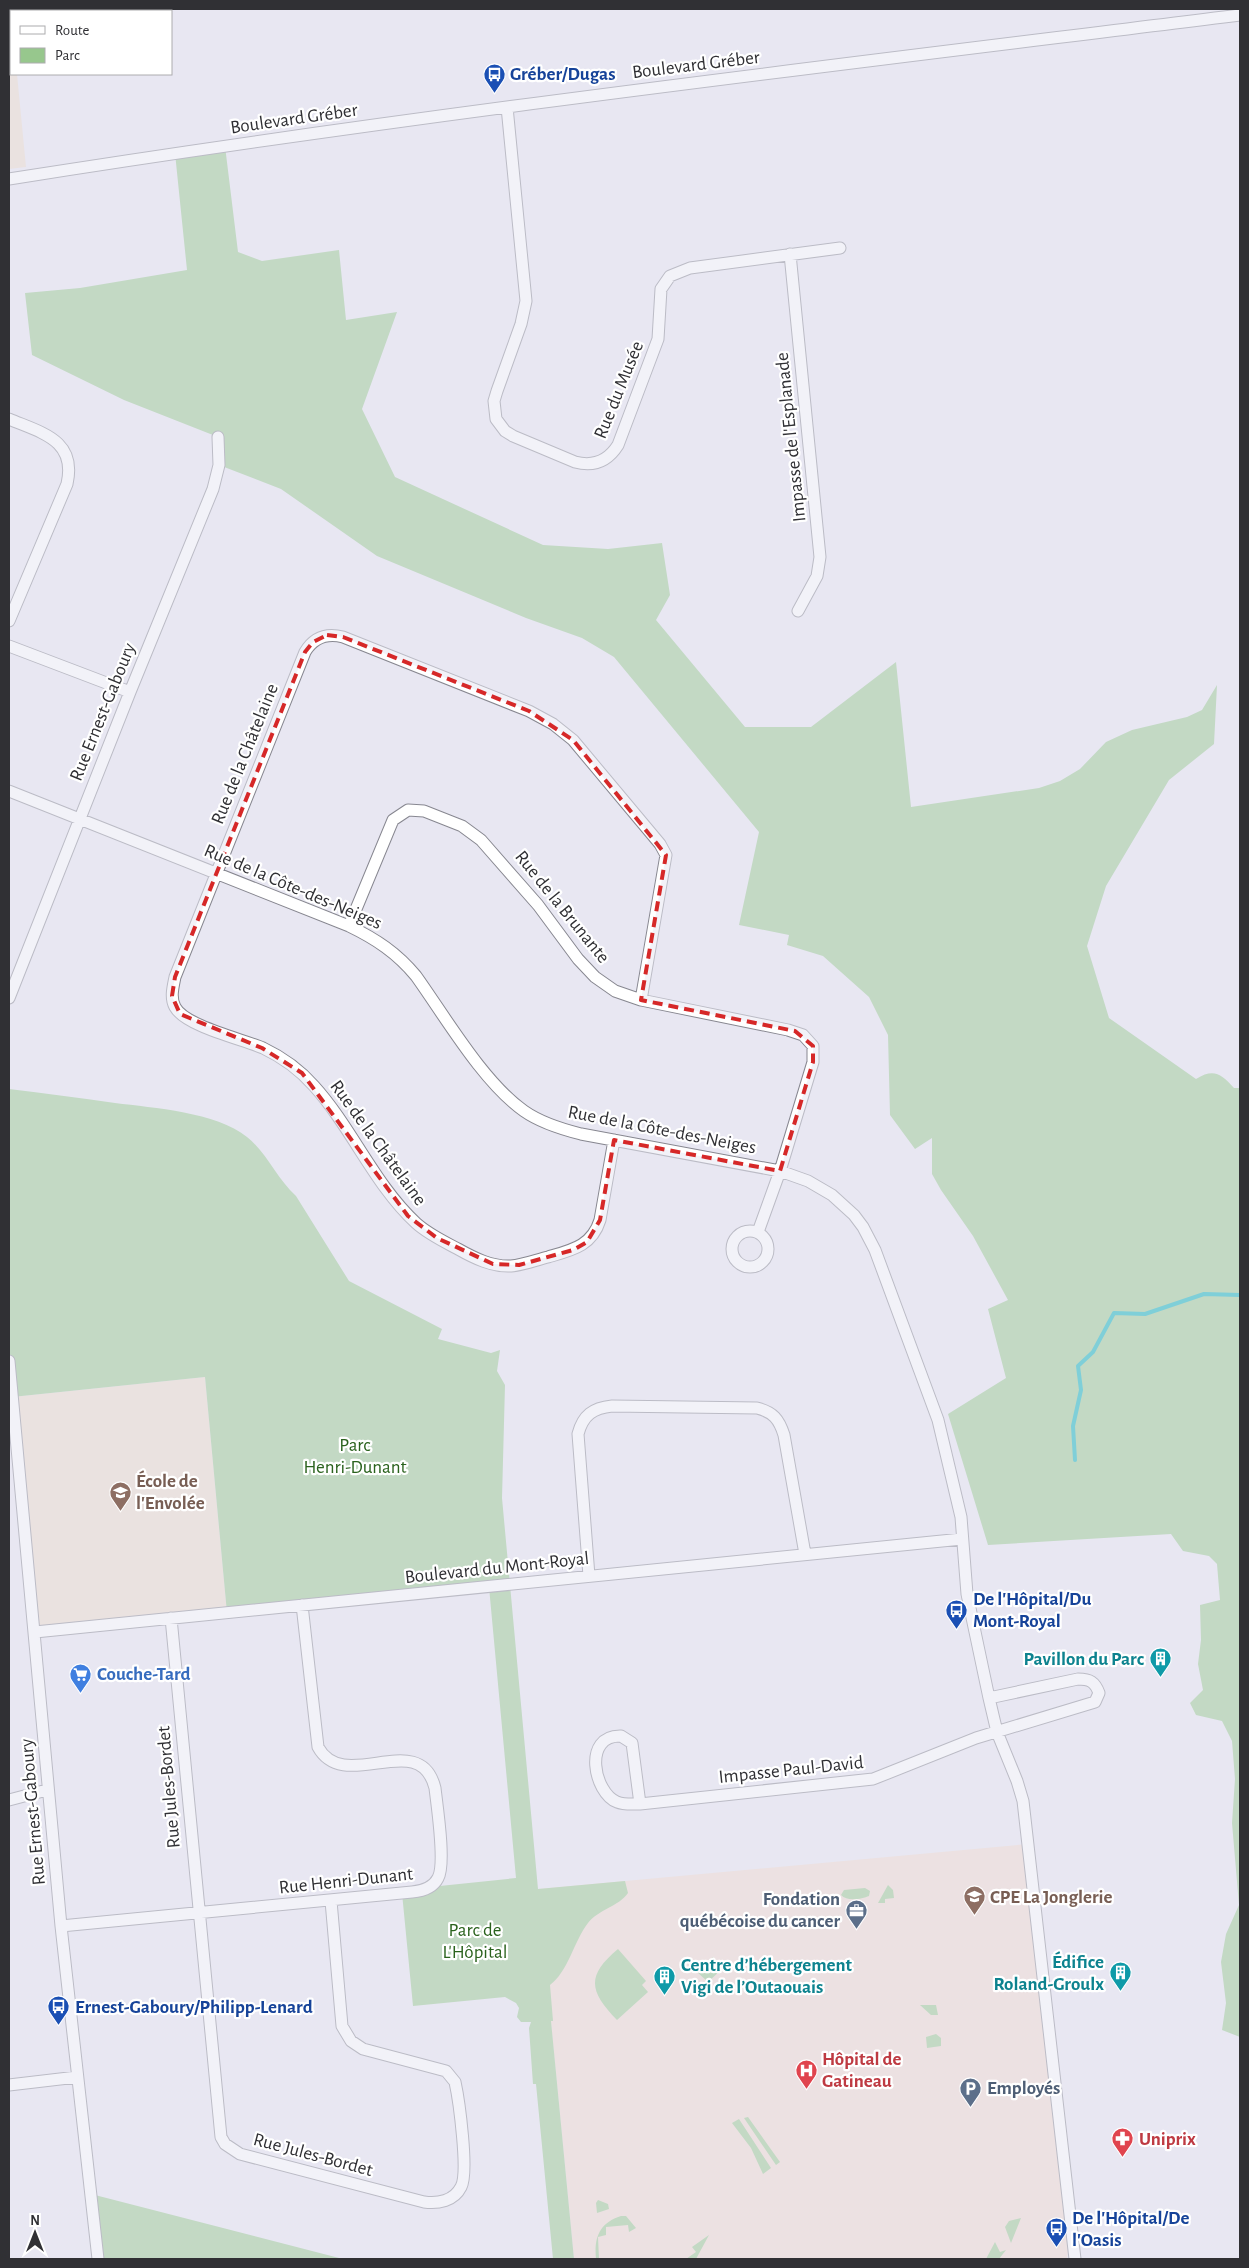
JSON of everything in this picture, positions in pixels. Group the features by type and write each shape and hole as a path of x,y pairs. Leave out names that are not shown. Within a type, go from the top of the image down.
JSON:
{"street":[{"name":"Boulevard Gréber","path":"9,179 175,153 645,88 1240,15"},
{"name":"Rue du Musée","path":"507,107 526,301 521,324 494,401 499,425 513,436 575,462 584,464 601,462 613,452 618,444 658,339 661,288 670,276 690,268 840,248"},
{"name":"Impasse de l'Esplanade","path":"790,254 820,557 817,576 798,611"},
{"path":"9,419 49,436 59,443 66,451 70,467 67,484 9,621"},
{"name":"Rue Ernest-Gaboury","path":"9,998 130,692 213,489 219,465 218,438"},
{"name":"Rue de la Châtelaine","path":"614,1140 598,1228 581,1246 519,1264 503,1266 474,1258 426,1232 402,1208 324,1098 302,1073 262,1048 186,1019 174,1006 172,996 175,978 305,652 313,642 327,635 343,637 529,711 553,724 573,740 664,849 666,862 641,1000"},
{"path":"9,646 130,692"},
{"name":"Rue de la Côte-des-Neiges","path":"9,791 349,926 383,943 406,963 492,1080 515,1104 549,1125 581,1134 780,1171 808,1181 832,1196 854,1215 870,1240 938,1420 961,1517 967,1594 997,1732 1017,1781 1026,1820 1071,2233"},
{"name":"Rue de la Brunante","path":"349,926 393,820 408,810 424,811 462,826 482,840 538,905 586,968 615,991 641,1000 795,1031 809,1041 814,1053 813,1062 780,1171 758,1232"},
{"name":"Rue Ernest-Gaboury","path":"9,1361 11,1409 35,1632 47,1790 98,2259"},
{"path":"589,1576 578,1434 583,1420 588,1413 595,1409 612,1406 757,1408 773,1414 784,1435 805,1554"},
{"name":"Boulevard du Mont-Royal","path":"35,1632 962,1539"},
{"name":"Rue Henri-Dunant","path":"61,1926 420,1891 434,1883 440,1874 441,1863 435,1788 426,1768 410,1761 343,1766 322,1755 316,1739 302,1605"},
{"name":"Rue Jules-Bordet","path":"171,1618 219,2126 225,2144 240,2154 424,2202 440,2203 456,2194 464,2178 455,2082 446,2071 363,2049 351,2041 345,2034 342,2026 331,1900"},
{"name":"Impasse Paul-David","path":"640,1804 632,1743 621,1736 607,1738 597,1748 596,1757 600,1784 603,1790 617,1802 640,1804 873,1778 997,1732 1094,1702 1099,1693 1096,1685 1091,1680 1078,1679 990,1698"},
{"path":"9,1800 47,1790"},
{"path":"9,2085 77,2077"},
{"path":"1066,2259 1071,2233"},
{"path":"1071,2233 1075,2259"}],"highlighted area":[{"path":"327,635 343,637 529,711 573,740 666,855 641,1000 795,1031 813,1046 813,1062 780,1171 614,1140 600,1220 587,1242 573,1250 519,1265 493,1264 437,1238 408,1216 302,1073 262,1048 180,1014 172,996 175,977 305,652 313,642"}],"shaded area":[{"path":"10,43 10,75 17,75 26,167 9,169"},
{"name":"École de l'Envolée","path":"205,1377 227,1613 35,1632 12,1397"},
{"name":"Hôpital de Gatineau","path":"1028,1844 1071,2233 1067,2259 574,2259 538,1889"}],"green space":[{"path":"225,146 238,252 262,261 339,250 346,320 397,312 362,409 395,477 543,545 608,549 662,543 670,595 656,620 745,727 811,727 896,662 911,807 1039,788 1060,781 1080,769 1106,742 1132,730 1187,717 1202,710 1217,685 1214,744 1169,780 1106,886 1087,946 1109,1018 1196,1079 1213,1073 1221,1076 1234,1088 1240,1088 1240,2037 1222,2030 1226,2003 1221,1962 1226,1934 1239,1905 1232,1823 1235,1779 1232,1741 1222,1721 1196,1715 1190,1703 1203,1690 1198,1664 1201,1640 1200,1605 1220,1600 1217,1564 1209,1556 1183,1551 1171,1534 988,1545 948,1414 1006,1378 988,1309 1008,1300 973,1236 932,1174 932,1138 915,1149 890,1115 888,1035 869,997 823,956 787,945 789,935 739,925 759,832 614,657 582,638 526,618 377,556 281,489 219,465 218,437 124,400 32,355 25,293 80,288 187,270 175,153"},
{"name":"Parc Henri-Dunant","path":"9,1089 184,1112 219,1122 234,1129 254,1143 296,1196 349,1281 442,1329 438,1339 491,1353 500,1350 497,1371 505,1385 502,1498 538,1889 625,1881 628,1893 619,1902 592,1918 583,1930 562,1972 550,1985 553,2021 551,2021 574,2259 553,2259 536,2084 533,2084 529,2028 531,2022 521,2022 517,2017 519,2008 516,2003 505,1997 413,2006 402,1893 430,1887 516,1878 489,1587 227,1613 205,1377 12,1397 9,1361"},
{"path":"888,1885 893,1890 894,1898 885,1899 885,1903 878,1903"},
{"path":"865,1888 870,1891 869,1896 859,1899 847,1899 841,1895 844,1890"},
{"path":"618,1949 646,1981 642,1985 648,1992 617,2020 601,2000 595,1984 600,1967"},
{"path":"713,1957 722,1969 708,1982 697,1972"},
{"path":"920,2005 936,2005 938,2015 931,2015"},
{"path":"936,2034 941,2038 941,2046 927,2048 926,2037"},
{"path":"748,2117 780,2162 776,2165 744,2118"},
{"path":"739,2119 771,2168 763,2174 751,2148 732,2123"},
{"path":"91,2194 343,2259 98,2259"},
{"path":"598,2200 608,2204 609,2209 597,2213 596,2203"},
{"path":"621,2216 626,2216 636,2228 629,2232 628,2225 606,2227 606,2235 598,2237 599,2259 596,2259 596,2244 597,2238 600,2232 608,2223"},
{"path":"1021,2218 1011,2243 1005,2227 1009,2221"},
{"path":"709,2235 696,2259 686,2259 696,2252 692,2247"},
{"path":"995,2242 1000,2252 1006,2250 999,2259 986,2259"}],"waterway":[{"path":"1075,1460 1073,1426 1081,1390 1078,1366 1093,1352 1114,1313 1145,1314 1204,1294 1240,1295"}],"place":[{"name":"Gréber/Dugas","path":"494,93"},
{"name":"École de l'Envolée","path":"120,1511"},
{"name":"De l'Hôpital/Du Mont-Royal","path":"957,1629"},
{"name":"Pavillon du Parc","path":"1160,1678"},
{"name":"Couche-Tard","path":"81,1693"},
{"name":"CPE La Jonglerie","path":"974,1916"},
{"name":"Fondation québécoise du cancer","path":"856,1929"},
{"name":"Édifice Roland-Groulx","path":"1120,1992"},
{"name":"Centre d’hébergement Vigi de l’Outaouais","path":"665,1995"},
{"name":"Ernest-Gaboury/Philipp-Lenard","path":"59,2026"},
{"name":"Hôpital de Gatineau","path":"806,2089"},
{"name":"Employés","path":"971,2107"},
{"name":"Uniprix","path":"1123,2158"},
{"name":"De l'Hôpital/De l'Oasis","path":"1056,2248"}],"park label":[{"name":"Parc de L'Hôpital","path":"475,1941"}]}
